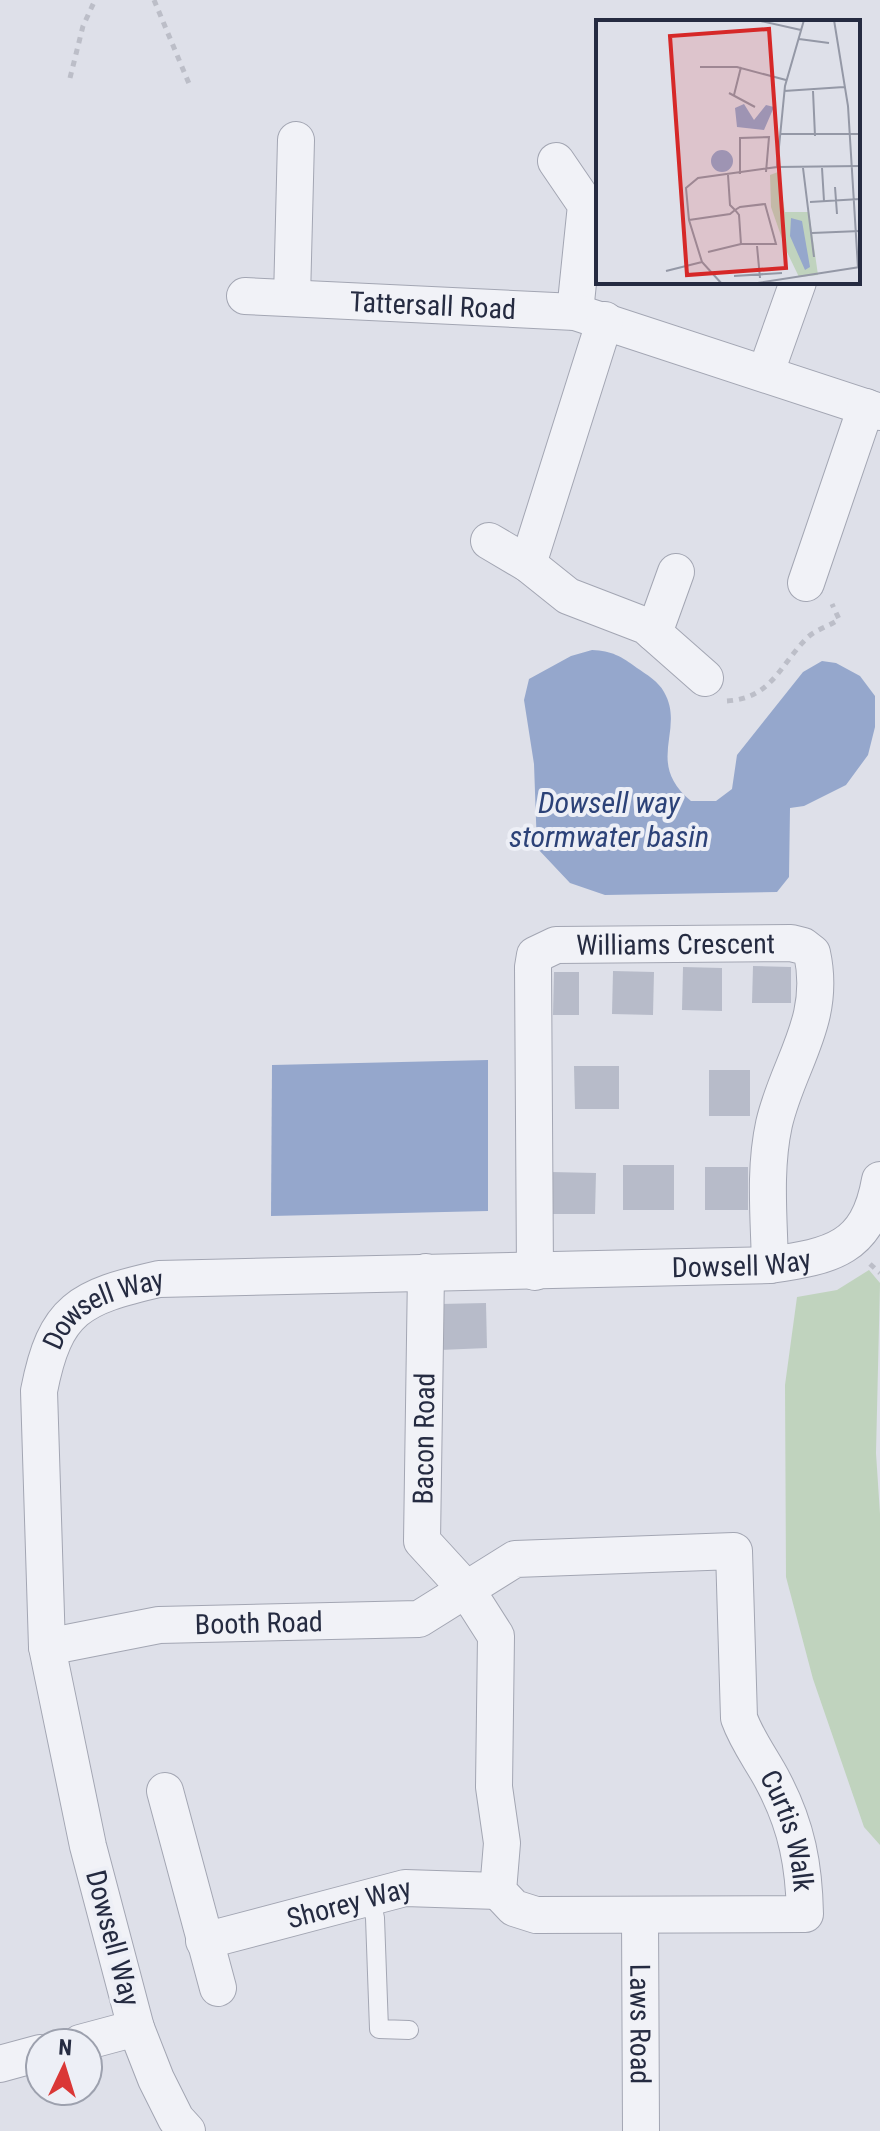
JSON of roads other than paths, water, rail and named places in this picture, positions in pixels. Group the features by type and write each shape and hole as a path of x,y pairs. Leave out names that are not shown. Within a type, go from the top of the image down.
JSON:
{"street":[{"path":"292,298 296,140"},
{"path":"528,564 590,316 586,205 556,161"},
{"path":"766,372 797,284"},
{"name":"Tattersall Road","path":"245,296 590,316 873,409 809,574"},
{"path":"489,541 528,564 568,596 611,611 654,633 711,690"},
{"path":"654,633 676,572"},
{"name":"Williams Crescent","path":"535,1272 533,967 535,955 556,945 791,943 803,946 812,953 814,1009 810,1031 775,1120 768,1156 770,1265"},
{"name":"Dowsell Way","path":"187,2131 176,2119 156,2079 136,2028 88,1846 47,1647 39,1391 46,1356 61,1322 78,1307 115,1289 159,1279 770,1265 817,1258 848,1245 874,1226 880,1180"},
{"name":"Bacon Road","path":"426,1272 422,1541 466,1589"},
{"name":"Curtis Walk","path":"466,1589 515,1559 734,1551 739,1718 748,1743 774,1781 797,1832 804,1869 805,1914 536,1915 514,1908 498,1891"},
{"path":"466,1589 496,1636 494,1787 502,1843 498,1891"},
{"name":"Booth Road","path":"47,1647 159,1625 419,1619 466,1589"},
{"path":"165,1791 218,1988"},
{"name":"Shorey Way","path":"204,1941 405,1888 498,1891"},
{"name":"Laws Road","path":"640,1916 641,2131"},
{"path":"104,2037 136,2028"},
{"path":"0,2064 24,2057"}],"lane":[{"path":"370,1895 375,1918 379,2029 409,2030"}],"water":[{"name":"Dowsell way stormwater basin","path":"592,650 621,657 662,688 670,706 670,773 677,787 691,801 716,801 732,789 737,755 803,672 822,661 836,663 860,676 875,696 875,727 868,755 846,785 804,806 790,808 789,877 777,892 605,895 570,883 537,848 534,764 524,700 529,679 571,656"},
{"path":"488,1060 488,1211 271,1216 272,1065"}]}
